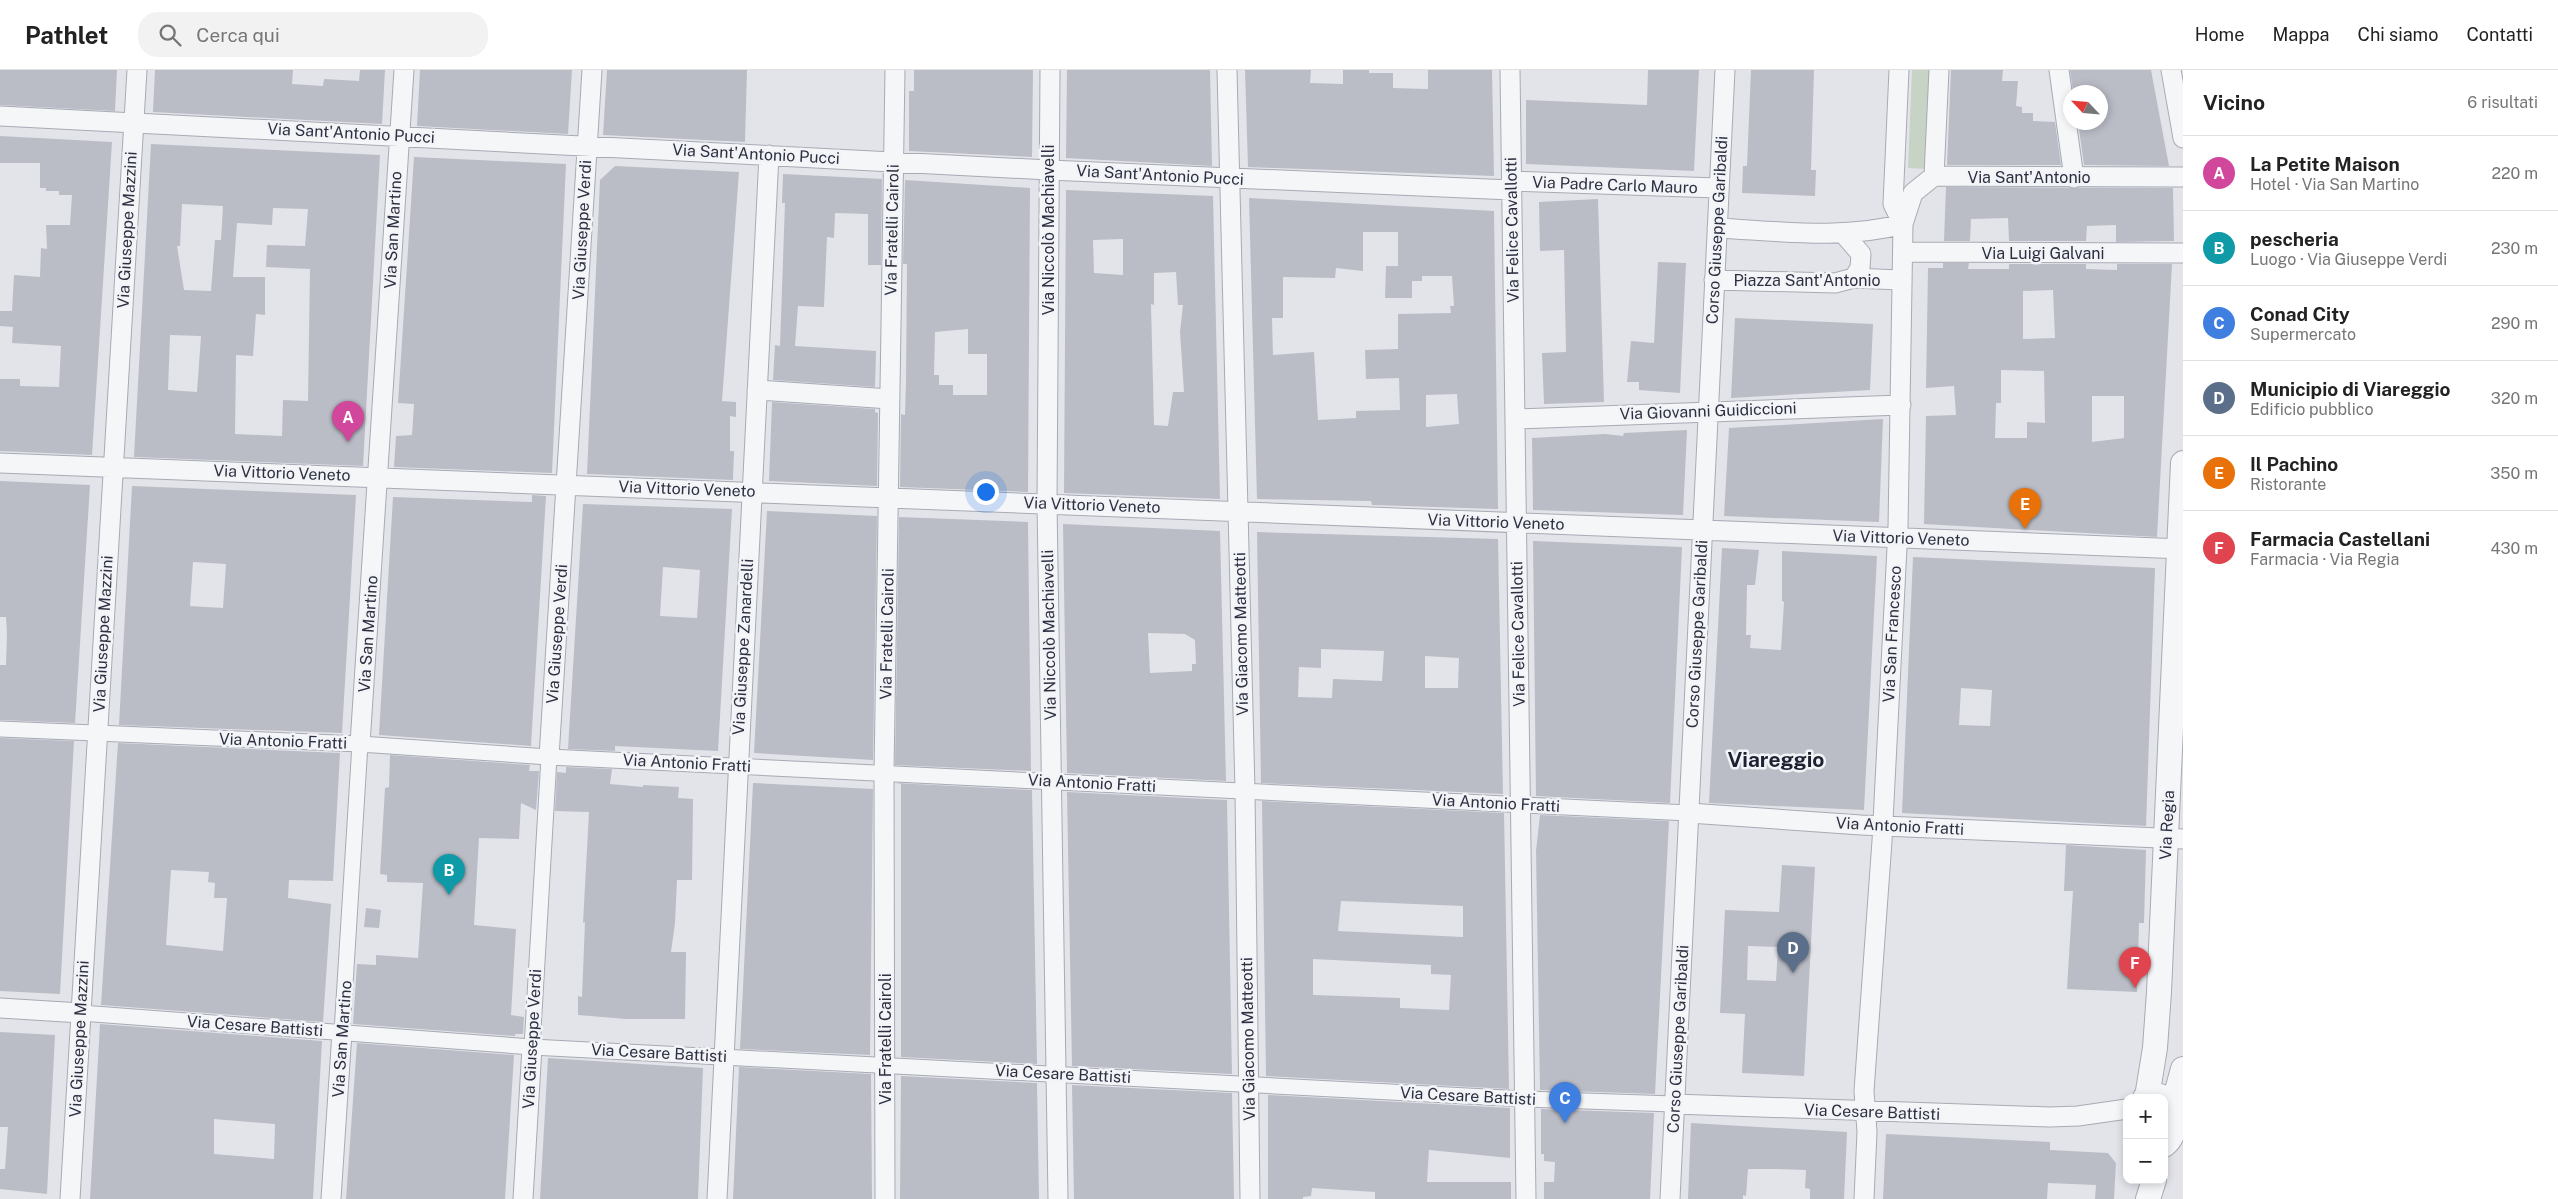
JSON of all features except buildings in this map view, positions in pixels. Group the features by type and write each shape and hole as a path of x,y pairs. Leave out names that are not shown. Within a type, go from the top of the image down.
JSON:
{"street":[{"name":"Via Giuseppe Mazzini","path":"70,1199 136,70"},
{"name":"Via San Martino","path":"331,1199 404,70"},
{"name":"Via Giuseppe Verdi","path":"523,1199 592,70"},
{"name":"Via Fratelli Cairoli","path":"885,1199 884,772 890,497 895,70"},
{"name":"Via Niccolò Machiavelli","path":"1050,70 1047,503 1050,781 1058,1073 1058,1199"},
{"name":"Via Giacomo Matteotti","path":"1227,70 1239,510 1250,1199"},
{"name":"Via Felice Cavallotti","path":"1510,70 1526,1199"},
{"name":"Corso Giuseppe Garibaldi","path":"1670,1199 1725,70"},
{"name":"Via San Francesco","path":"1864,1199 1867,1112 1864,1091 1883,826 1897,538 1901,405 1900,280 1903,224 1893,204 1899,70"},
{"path":"1717,228 1843,233 1874,231 1903,224 1913,193 1934,176 1939,70"},
{"path":"2059,70 2074,178"},
{"path":"2171,70 2183,138"},
{"name":"Via Sant'Antonio Pucci","path":"0,116 1049,170 1230,178 1511,185"},
{"name":"Via Giuseppe Zanardelli","path":"717,1199 769,156"},
{"name":"Via Sant'Antonio","path":"1934,176 2183,177"},
{"name":"Via Padre Carlo Mauro","path":"1511,185 1718,188"},
{"path":"1843,233 1861,254 1860,268 1854,278"},
{"name":"Via Luigi Galvani","path":"1903,252 2183,253"},
{"name":"Piazza Sant'Antonio","path":"1714,280 1835,283 1854,278 1900,280"},
{"path":"757,390 890,399"},
{"name":"Via Giovanni Guidiccioni","path":"1515,419 1901,405"},
{"name":"Via Vittorio Veneto","path":"0,462 2181,549"},
{"name":"Via Regia","path":"2146,1094 2156,1032 2175,838 2183,463"},
{"name":"Via Antonio Fratti","path":"0,729 97,735 360,744 549,757 1520,804 1883,826 2175,838"},
{"name":"Via Cesare Battisti","path":"0,1008 532,1047 1058,1073 1524,1099 2059,1117 2123,1109"},
{"path":"2174,1102 2183,1070"},
{"path":"2168,1099 2174,1102 2180,1112 2172,1139"},
{"path":"2139,1184 2139,1199"},
{"path":"2148,1199 2153,1184"}],"green space":[{"path":"1912,70 1930,70 1926,169 1908,168"}],"place":[{"name":"La Petite Maison","path":"348,442"},
{"name":"Il Pachino","path":"2025,529"},
{"name":"pescheria","path":"449,895"},
{"name":"Municipio di Viareggio","path":"1793,973"},
{"name":"Farmacia Castellani","path":"2135,988"},
{"name":"Conad City","path":"1565,1123"}],"district":[{"name":"Viareggio","path":"1776,759"}]}
